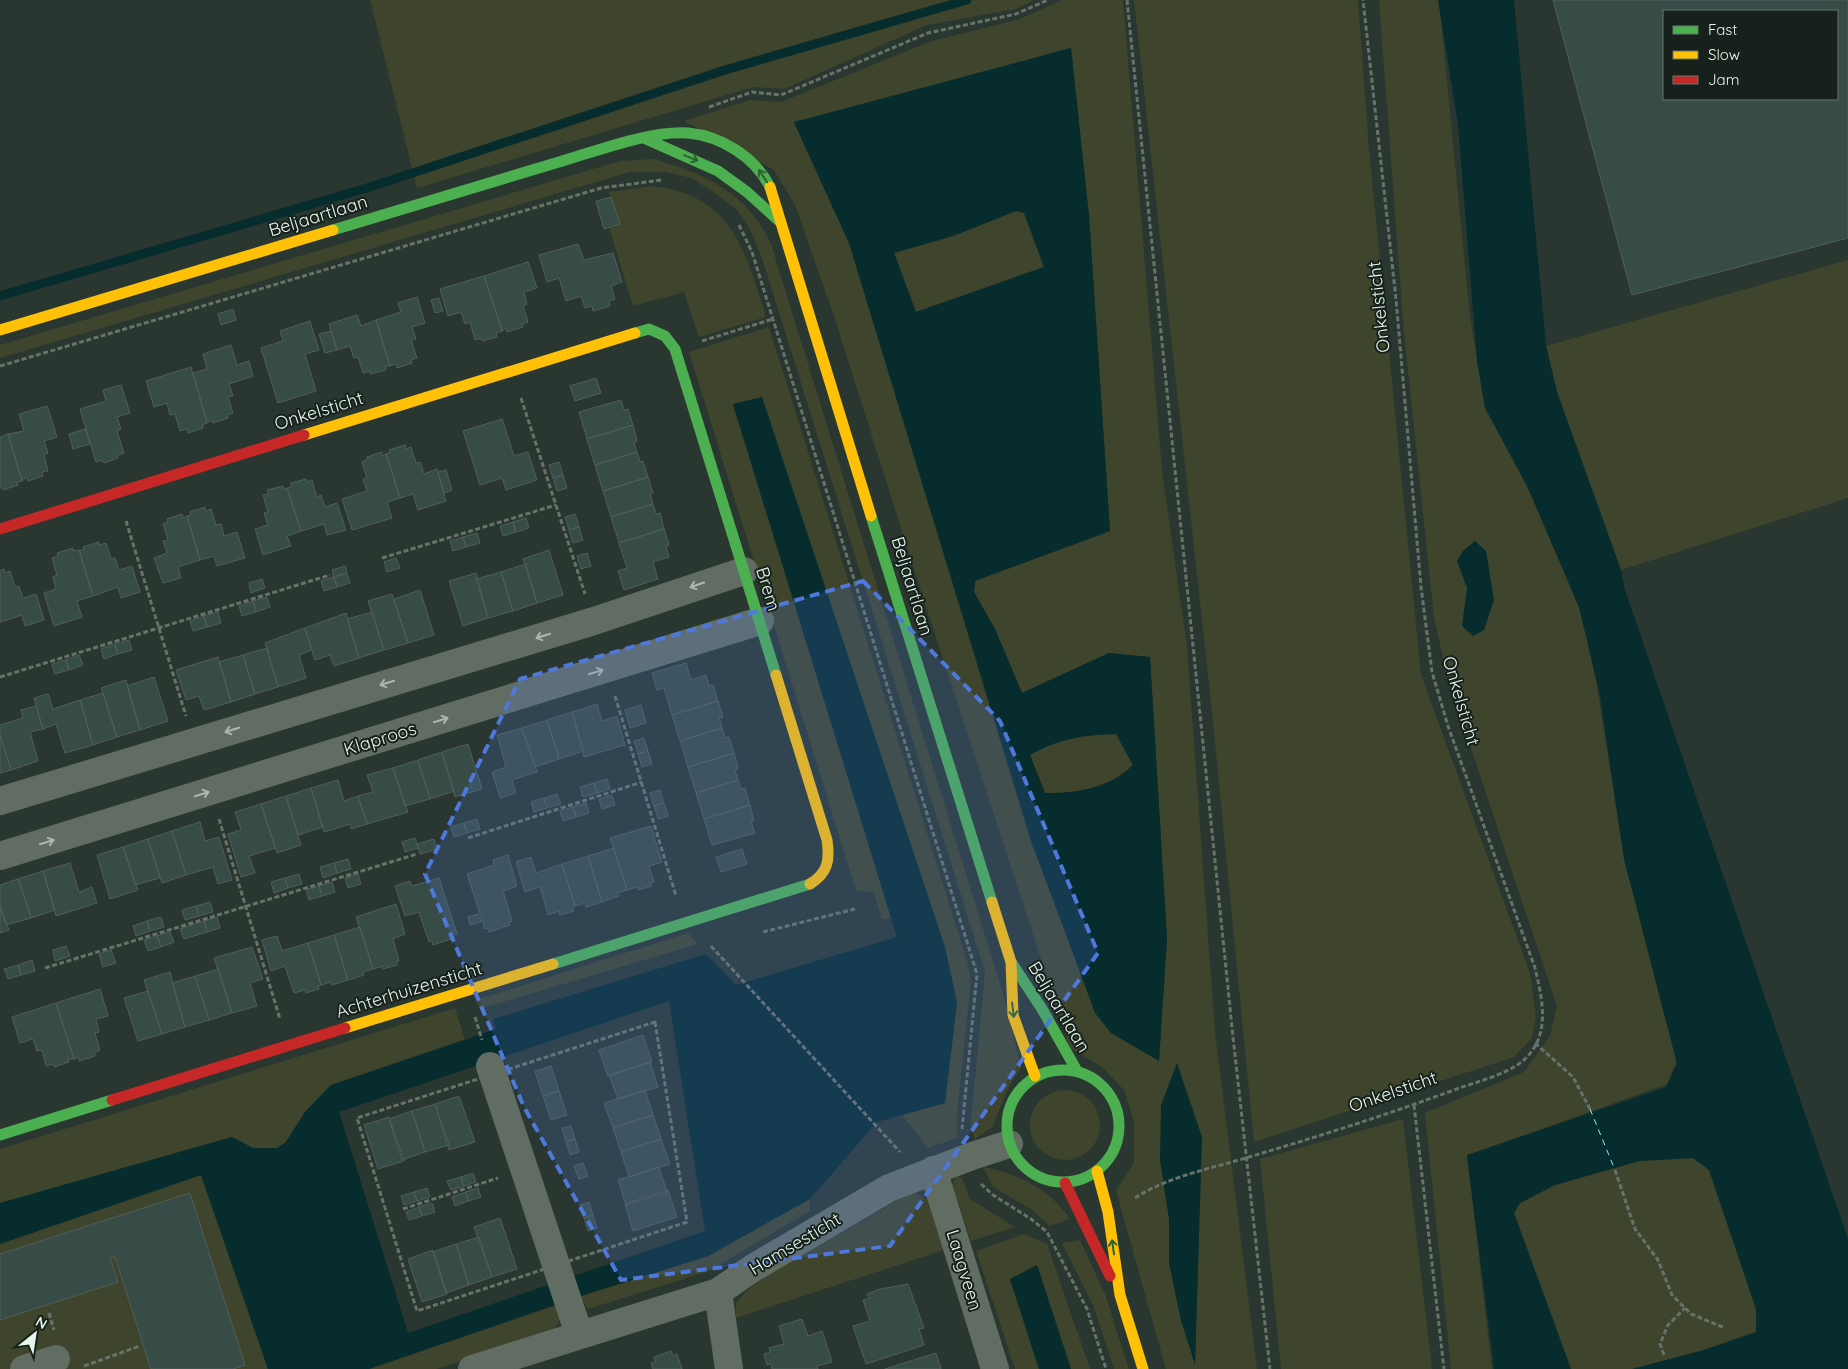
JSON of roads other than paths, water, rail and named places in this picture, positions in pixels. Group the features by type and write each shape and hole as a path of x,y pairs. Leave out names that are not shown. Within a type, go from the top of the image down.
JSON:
{"street":[{"name":"Beljaartlaan","path":"0,330 610,147 686,132 706,136 727,145 745,157 763,174 774,197 779,221 1010,962 1013,1015 1035,1076"},
{"path":"646,139 718,171 747,192 779,221"},
{"name":"Brem","path":"649,328 665,336 675,349 828,840 830,857 826,873"},
{"name":"Onkelsticht","path":"0,529 649,328"},
{"path":"0,801 594,621 744,571"},
{"name":"Klaproos","path":"0,856 760,621"},
{"name":"Achterhuizensticht","path":"0,1135 808,885 826,873"},
{"name":"Beljaartlaan","path":"1010,962 1042,1009 1077,1071"},
{"path":"490,1066 575,1324"},
{"path":"1050,1071 1077,1071 1100,1082 1115,1103 1120,1128 1114,1152 1097,1172 1084,1179 1065,1183 1041,1178 1022,1165 1009,1144 1007,1118 1016,1094 1035,1076 1050,1071"},
{"name":"Hamsesticht","path":"472,1369 575,1324 718,1292 753,1268 889,1188 933,1170 1009,1144"},
{"name":"Laagveen","path":"933,1170 995,1369"},
{"path":"1097,1172 1108,1212 1120,1295"},
{"path":"1065,1183 1120,1295 1143,1369"},
{"path":"718,1292 729,1369"},
{"path":"24,1369 66,1364"}],"water":[{"path":"1438,0 1514,0 1546,346 1557,392 1621,570 1625,590 1848,1239 1848,1369 1632,1369 1704,1350 1756,1332 1756,1309 1709,1170 1693,1158 1639,1161 1555,1185 1520,1203 1514,1213 1571,1369 1494,1369 1467,1155 1666,1087 1677,1064 1624,859 1599,690 1579,607 1527,486 1485,408 1477,361 1458,124"},
{"path":"1071,48 1089,216 1110,531 975,581 974,592 996,631 1022,693 1109,653 1150,657 1167,939 1159,1061 1111,1033 1095,1013 1033,846 849,243 794,122","holes":["1016,211 1024,213 1044,267 916,312 894,253 953,236","1116,734 1133,765 1124,773 1092,788 1080,791 1045,793 1030,755 1072,738"]},
{"path":"762,397 945,947 957,1002 945,1103 877,1122 810,1199 708,1256 581,1296 369,1369 268,1369 201,1175 0,1244 0,1203 232,1137 253,1148 277,1148 286,1142 305,1112 331,1085 496,1029 493,1019 706,954 736,985 897,937 733,404","holes":["669,1001 705,1231 408,1333 339,1112"]},
{"path":"1475,541 1486,551 1494,600 1484,630 1473,636 1462,626 1467,588 1457,561 1463,551"},
{"path":"1177,1063 1202,1137 1195,1365 1181,1320 1169,1263 1169,1219 1160,1160 1161,1105"},
{"path":"1037,1265 1071,1369 1039,1369 1010,1279"}],"waterway":[{"path":"0,296 370,187 725,70 967,0"}]}
